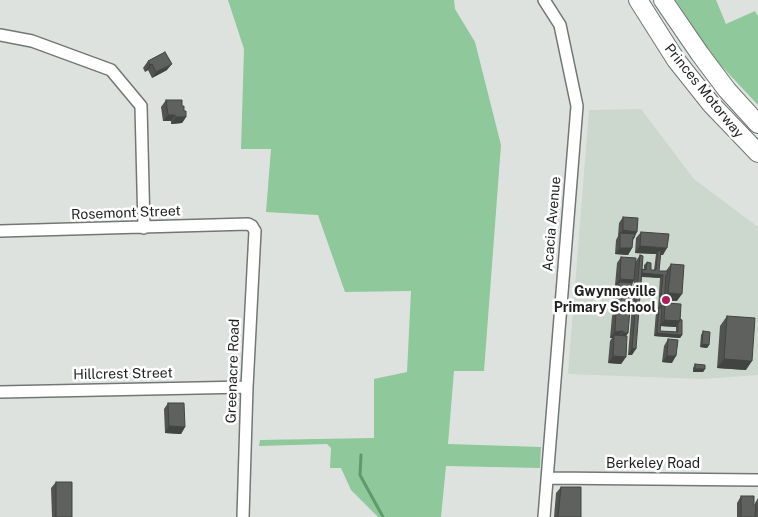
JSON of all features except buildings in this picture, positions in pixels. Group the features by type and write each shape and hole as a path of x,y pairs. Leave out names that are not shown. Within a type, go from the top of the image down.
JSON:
{"highway":[{"name":"Princes Motorway","path":"638,0 676,60 712,104 758,153"},
{"name":"Princes Motorway","path":"663,0 727,90 758,124"}],"street":[{"name":"Acacia Avenue","path":"544,0 560,25 577,106 544,517"},
{"path":"0,35 32,41 111,70 141,106 144,228"},
{"name":"Rosemont Street","path":"0,231 248,224 252,226"},
{"name":"Greenacre Road","path":"243,517 255,231 252,226"},
{"name":"Hillcrest Street","path":"0,392 247,387"},
{"name":"Berkeley Road","path":"547,478 758,480"}],"shaded area":[{"name":"Gwynneville Primary School","path":"641,109 694,179 758,227 758,375 702,379 568,374 589,110"}],"green space":[{"path":"228,0 454,0 455,9 475,42 501,145 484,371 454,371 448,444 541,447 540,468 446,466 441,517 378,517 351,490 341,468 330,468 331,448 327,444 259,446 260,440 374,438 374,379 407,372 411,291 345,292 318,215 266,212 271,149 241,149 244,49"},
{"path":"675,0 716,0 726,24 755,11 758,16 758,105 714,58"}],"waterway":[{"path":"361,455 360,475 383,517"}],"place":[{"name":"Gwynneville Primary School","path":"666,300"}]}
